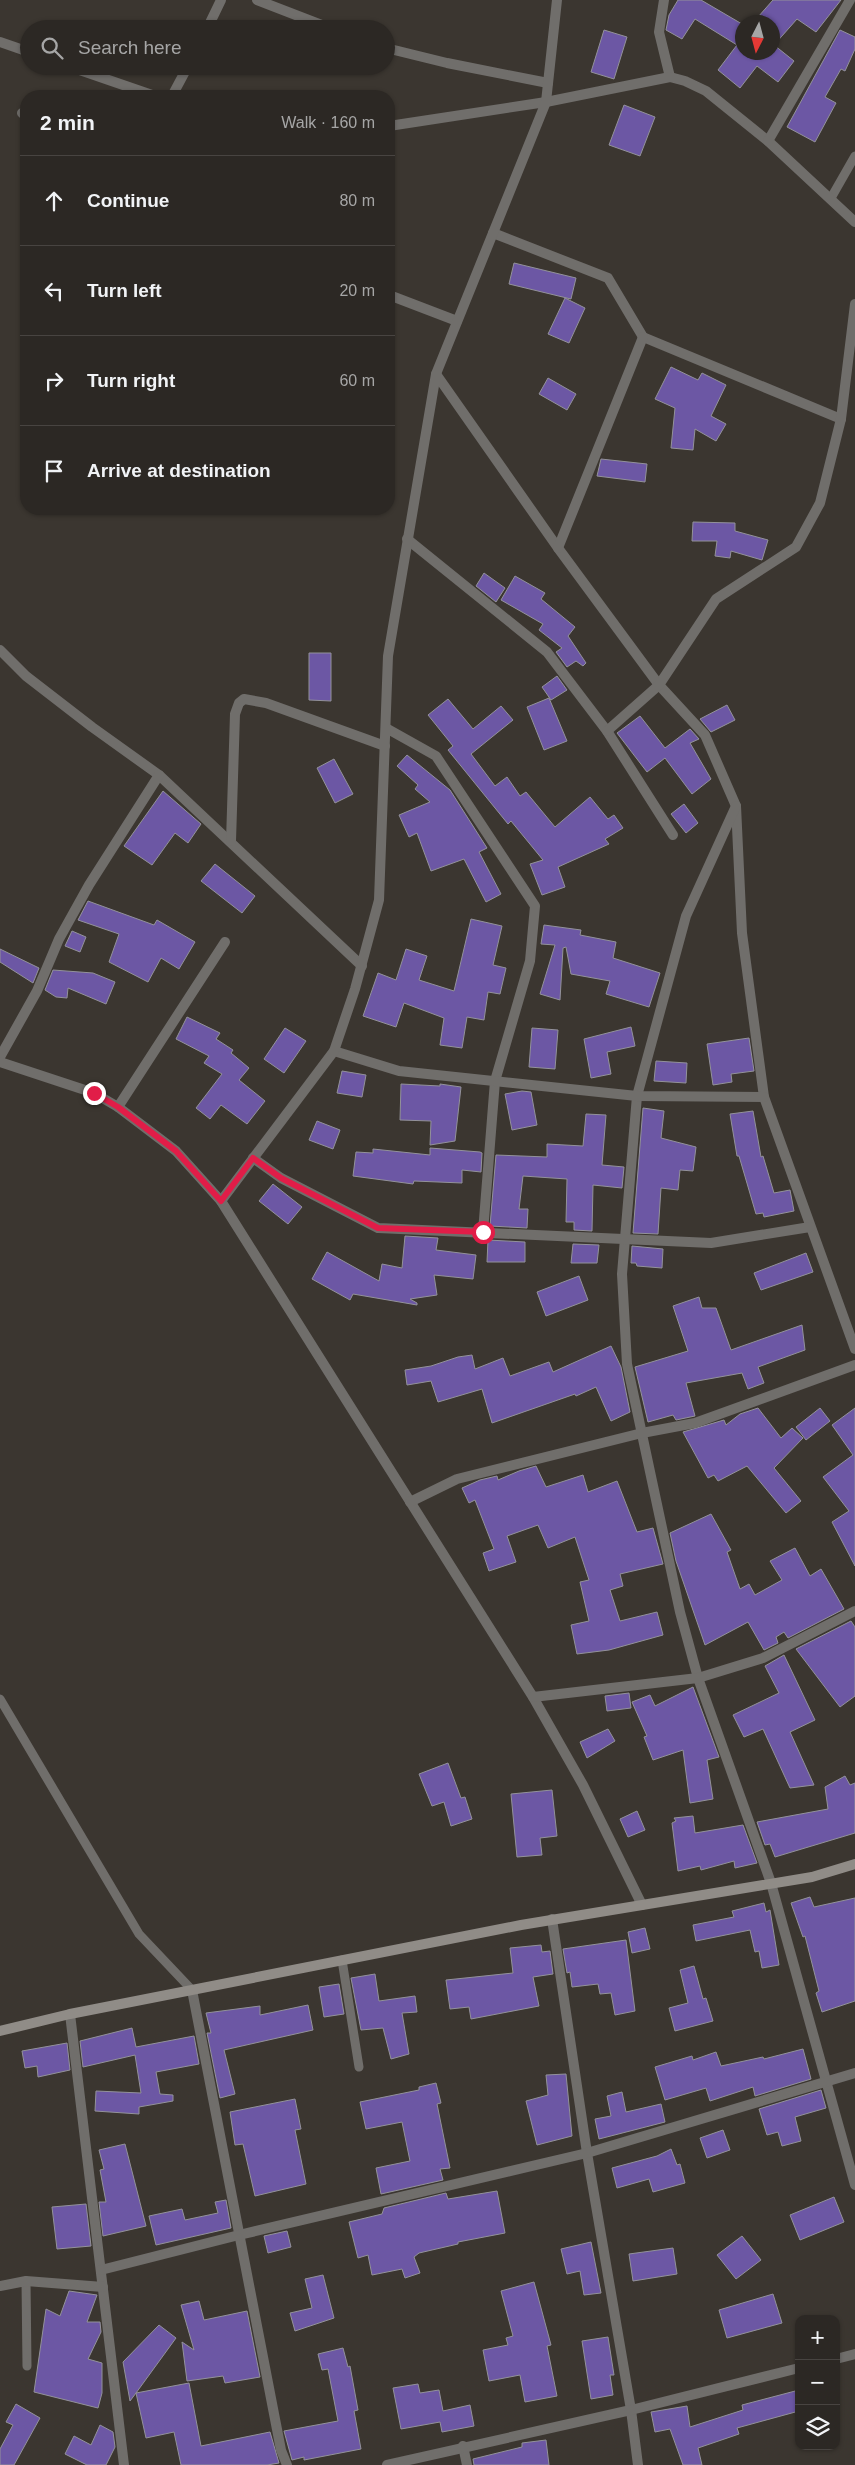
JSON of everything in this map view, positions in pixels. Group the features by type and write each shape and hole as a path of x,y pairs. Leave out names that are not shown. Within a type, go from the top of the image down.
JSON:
{"main road":[{"path":"0,2030 70,2014 552,1920 812,1876 855,1864"}],"street":[{"path":"211,20 221,0"},
{"path":"257,0 309,20"},
{"path":"221,1201 334,1051 362,966 379,900 388,656 436,374 546,102 557,0"},
{"path":"664,0 659,32 670,78"},
{"path":"768,142 850,0"},
{"path":"0,42 20,49"},
{"path":"395,50 447,63 548,83"},
{"path":"94,75 138,90"},
{"path":"175,90 183,75"},
{"path":"395,125 546,102 670,78 685,81 706,91 768,142 855,222"},
{"path":"493,233 608,278 643,337 840,419"},
{"path":"395,296 457,321"},
{"path":"607,731 659,685 716,599 796,546 820,503 840,419 855,304"},
{"path":"558,548 643,337"},
{"path":"436,374 558,548 659,685 705,735 736,806 742,933 764,1097 855,1349"},
{"path":"407,539 547,652 607,731 673,835"},
{"path":"0,650 26,676 92,727 159,775 362,966"},
{"path":"230,841 235,714 239,703 244,699 266,703 385,746"},
{"path":"386,728 436,756 535,906 530,961 496,1081 483,1232"},
{"path":"0,1056 37,991 59,939 72,916 159,775"},
{"path":"736,806 686,916 638,1096 622,1274 628,1364 680,1612 698,1678 771,1883 855,2185"},
{"path":"118,1107 225,942"},
{"path":"334,1051 399,1071 638,1096 764,1097"},
{"path":"0,1062 94,1093 118,1107 176,1151 221,1201 533,1696 583,1785 642,1905"},
{"path":"253,1158 281,1178 378,1228 625,1237 711,1243 810,1227"},
{"path":"410,1502 457,1479 695,1423 855,1365"},
{"path":"533,1696 698,1678 763,1658 855,1611"},
{"path":"552,1920 587,2153 631,2410 638,2465"},
{"path":"192,1990 280,2450 287,2465"},
{"path":"70,2014 124,2465"},
{"path":"101,2270 239,2235 587,2153 855,2072"},
{"path":"0,2286 26,2281 103,2287"},
{"path":"840,2358 855,2354"},
{"path":"387,2465 463,2446 631,2410 795,2369"},
{"path":"463,2446 467,2465"}],"lane":[{"path":"831,198 855,156"},
{"path":"0,1699 139,1934 192,1990"},
{"path":"342,1960 359,2067"},
{"path":"26,2281 28,2366"}],"building":[{"path":"678,0 701,0 735,20 735,44 695,19 682,39 666,30 669,15"},
{"path":"773,0 841,0 816,32 797,19 780,38 780,15 760,15"},
{"path":"604,30 627,37 614,79 591,72"},
{"path":"840,30 855,37 855,49 845,71 841,69 825,97 836,103 815,142 787,127"},
{"path":"735,48 735,60 780,60 780,50 794,61 778,82 757,66 740,88 718,70"},
{"path":"624,105 655,117 640,156 609,145"},
{"path":"514,263 576,278 571,299 509,284"},
{"path":"565,298 585,308 569,343 548,334"},
{"path":"671,367 698,380 702,373 726,385 711,416 726,424 716,441 695,429 693,450 671,448 675,408 655,399"},
{"path":"548,378 576,394 567,410 539,394"},
{"path":"601,459 647,464 645,482 597,476"},
{"path":"693,522 735,523 735,531 768,540 762,560 731,551 730,558 715,556 717,541 692,541"},
{"path":"484,573 505,588 496,602 476,586"},
{"path":"515,576 545,593 541,599 575,627 568,636 586,663 583,666 576,661 567,667 556,652 562,648 539,630 543,624 501,600"},
{"path":"309,653 331,653 331,701 309,700"},
{"path":"557,676 567,690 551,700 542,687"},
{"path":"549,698 567,741 544,750 527,707"},
{"path":"448,699 473,729 501,706 513,720 471,754 495,786 507,777 520,796 526,792 555,827 590,797 608,819 614,815 623,828 605,839 609,844 558,867 565,887 542,895 530,864 543,860 511,821 508,824 448,750 453,746 428,715"},
{"path":"727,705 735,720 711,732 700,719"},
{"path":"640,716 665,748 690,729 699,739 690,743 711,779 692,794 665,758 647,772 617,733"},
{"path":"407,755 450,790 487,848 479,852 501,894 486,902 464,859 431,871 417,833 409,837 399,815 430,802 415,789 418,785 397,766"},
{"path":"334,759 353,794 335,803 317,768"},
{"path":"163,791 201,824 188,843 175,833 152,865 124,846"},
{"path":"684,804 698,823 686,833 671,814"},
{"path":"215,864 255,896 242,913 201,881"},
{"path":"88,901 154,925 157,920 195,942 179,969 161,958 148,982 109,962 119,934 78,920"},
{"path":"471,919 502,926 493,965 506,968 500,994 488,992 484,1020 467,1017 462,1048 440,1045 444,1018 404,1003 396,1027 363,1016 378,973 396,980 406,949 427,956 419,980 454,991"},
{"path":"544,925 581,930 580,935 616,942 613,958 660,973 649,1007 606,994 610,981 571,974 566,947 563,948 560,1000 540,994 555,945 541,944"},
{"path":"72,931 86,937 80,952 65,946"},
{"path":"0,949 39,968 33,983 0,962"},
{"path":"53,970 93,973 115,982 106,1004 68,988 67,998 56,997 45,990"},
{"path":"187,1017 220,1033 216,1039 233,1050 231,1053 249,1068 239,1080 265,1101 247,1124 221,1105 210,1119 196,1108 222,1074 204,1063 209,1056 176,1039"},
{"path":"631,1027 635,1046 607,1052 611,1074 591,1078 584,1039"},
{"path":"285,1028 306,1041 284,1073 264,1059"},
{"path":"532,1028 558,1030 555,1069 529,1067"},
{"path":"749,1038 754,1071 731,1074 732,1082 713,1085 707,1044"},
{"path":"656,1061 687,1063 686,1083 654,1081"},
{"path":"342,1071 366,1075 362,1097 337,1093"},
{"path":"401,1084 440,1086 440,1084 461,1087 455,1141 430,1145 431,1121 400,1120"},
{"path":"522,1091 531,1092 537,1125 512,1130 505,1094"},
{"path":"643,1108 664,1111 661,1138 696,1147 693,1171 680,1170 678,1190 661,1188 658,1234 633,1233"},
{"path":"753,1111 761,1157 763,1156 774,1193 790,1190 794,1211 764,1217 763,1213 756,1214 739,1156 737,1156 730,1114"},
{"path":"586,1114 606,1115 602,1165 624,1167 622,1188 593,1185 592,1231 574,1230 574,1222 566,1222 567,1179 523,1176 519,1209 528,1209 527,1228 490,1226 496,1155 547,1157 547,1144 583,1146"},
{"path":"317,1121 340,1130 333,1149 309,1140"},
{"path":"430,1148 480,1152 482,1153 481,1172 462,1170 462,1183 414,1181 413,1184 353,1176 356,1152 373,1153 373,1149 430,1155"},
{"path":"273,1184 302,1207 288,1224 259,1201"},
{"path":"405,1236 438,1238 436,1250 476,1255 473,1279 434,1275 437,1295 410,1299 417,1303 417,1305 353,1294 350,1300 312,1279 327,1252 379,1281 382,1264 402,1268"},
{"path":"488,1240 525,1242 525,1262 487,1262"},
{"path":"573,1244 599,1245 597,1263 571,1263"},
{"path":"632,1246 663,1249 662,1268 637,1266 636,1263 631,1263"},
{"path":"806,1253 813,1272 761,1290 754,1273"},
{"path":"579,1276 588,1300 546,1316 537,1292"},
{"path":"699,1297 702,1308 716,1308 731,1350 802,1325 805,1350 758,1367 764,1383 748,1389 742,1373 686,1383 695,1416 676,1420 673,1415 648,1422 635,1367 688,1351 673,1306"},
{"path":"611,1346 621,1367 630,1412 611,1421 596,1387 576,1396 575,1394 492,1423 482,1389 438,1402 431,1381 407,1385 405,1370 431,1366 458,1357 472,1355 475,1369 503,1358 510,1376 549,1362 553,1372"},
{"path":"758,1408 781,1438 792,1428 803,1438 774,1468 801,1501 786,1513 747,1466 718,1481 714,1475 708,1478 683,1432 724,1420 726,1425 740,1414"},
{"path":"820,1408 830,1421 806,1440 796,1427"},
{"path":"855,1408 855,1566 832,1522 849,1511 823,1477 853,1455 832,1425"},
{"path":"536,1466 546,1487 583,1475 588,1492 617,1481 637,1532 653,1528 663,1564 620,1574 623,1586 610,1590 620,1621 657,1612 663,1635 609,1650 577,1654 571,1625 589,1621 580,1582 589,1580 575,1537 548,1548 538,1525 507,1536 516,1562 489,1571 483,1553 494,1549 475,1500 469,1503 462,1488 480,1480 497,1476 498,1480"},
{"path":"711,1514 731,1550 727,1552 740,1589 749,1584 755,1595 782,1580 770,1561 795,1548 810,1576 821,1569 844,1609 788,1638 784,1632 776,1637 778,1643 764,1650 748,1622 705,1645 676,1561 670,1533"},
{"path":"851,1621 855,1627 855,1696 840,1707 796,1649"},
{"path":"784,1655 815,1720 790,1732 814,1785 790,1788 763,1729 744,1737 733,1715 779,1693 765,1666"},
{"path":"693,1687 719,1757 707,1760 713,1799 690,1803 683,1750 653,1760 644,1737 647,1736 632,1702 650,1695 655,1706"},
{"path":"629,1693 631,1708 607,1711 605,1696"},
{"path":"608,1729 615,1741 587,1758 580,1742"},
{"path":"448,1763 461,1798 465,1797 472,1819 451,1826 444,1802 432,1806 419,1774"},
{"path":"845,1776 850,1785 855,1783 855,1833 775,1857 770,1844 765,1845 757,1822 828,1809 825,1787"},
{"path":"552,1790 557,1836 540,1838 542,1855 517,1857 511,1794"},
{"path":"637,1811 645,1830 628,1837 620,1819"},
{"path":"693,1816 695,1833 743,1825 757,1863 735,1868 734,1861 701,1870 700,1866 678,1871 672,1823 676,1821 674,1818"},
{"path":"810,1897 814,1907 855,1898 855,2001 822,2012 816,1993 819,1991 805,1936 803,1937 791,1903"},
{"path":"764,1903 766,1912 770,1910 779,1965 762,1968 759,1951 755,1952 750,1930 696,1941 693,1925 734,1917 732,1911"},
{"path":"645,1928 650,1949 632,1953 628,1932"},
{"path":"626,1940 635,2011 615,2015 611,1993 600,1994 598,1984 572,1987 570,1972 567,1973 563,1949"},
{"path":"541,1945 542,1952 550,1951 553,1974 533,1977 539,2006 471,2019 469,2007 450,2009 446,1980 513,1973 510,1948"},
{"path":"694,1966 703,1999 706,1998 713,2021 675,2031 669,2008 688,2003 680,1970"},
{"path":"375,1974 379,2001 415,1996 417,2012 402,2013 409,2054 391,2059 383,2028 361,2030 351,1978"},
{"path":"339,1984 344,2014 324,2017 319,1987"},
{"path":"308,2005 313,2030 224,2050 235,2094 220,2098 207,2033 211,2033 206,2013 260,2006 260,2015"},
{"path":"132,2028 136,2047 194,2036 199,2064 156,2072 160,2094 173,2095 173,2101 139,2107 139,2114 95,2111 96,2091 141,2093 135,2055 83,2067 80,2041"},
{"path":"67,2043 70,2070 38,2077 37,2066 25,2068 22,2051"},
{"path":"803,2049 811,2079 755,2096 753,2087 710,2101 706,2088 665,2100 655,2067 692,2056 693,2060 716,2052 721,2066 763,2057 764,2059"},
{"path":"566,2074 572,2136 537,2145 526,2101 548,2095 546,2075"},
{"path":"436,2083 441,2103 437,2104 450,2168 440,2169 443,2180 381,2194 376,2168 410,2161 402,2122 366,2129 360,2102 419,2090 419,2087"},
{"path":"821,2090 826,2108 795,2117 801,2141 782,2146 778,2132 767,2135 759,2109"},
{"path":"622,2092 626,2112 661,2104 665,2122 599,2139 595,2119 611,2116 607,2096"},
{"path":"295,2099 301,2129 295,2130 306,2184 255,2196 243,2144 235,2145 230,2112"},
{"path":"723,2130 730,2150 707,2158 700,2138"},
{"path":"125,2144 146,2226 103,2236 99,2202 106,2202 100,2170 104,2169 99,2150"},
{"path":"671,2149 677,2165 680,2164 685,2183 653,2192 649,2179 617,2188 612,2168 657,2156"},
{"path":"497,2191 505,2233 458,2242 458,2244 419,2253 414,2257 420,2273 405,2278 402,2269 372,2275 368,2255 358,2258 349,2222 382,2214 384,2208 446,2193 448,2199"},
{"path":"834,2197 844,2222 800,2240 790,2215"},
{"path":"226,2200 231,2228 156,2245 149,2216 182,2209 185,2220 218,2213 215,2202"},
{"path":"86,2204 91,2246 57,2249 52,2207"},
{"path":"287,2231 291,2247 268,2253 264,2236"},
{"path":"742,2236 761,2260 736,2279 717,2255"},
{"path":"591,2242 601,2293 584,2295 580,2271 567,2274 561,2249"},
{"path":"673,2248 677,2274 633,2281 629,2254"},
{"path":"323,2275 334,2318 295,2331 290,2313 312,2308 305,2279"},
{"path":"534,2282 551,2345 547,2346 557,2396 525,2402 520,2375 489,2381 483,2350 508,2345 506,2338 513,2336 501,2291"},
{"path":"69,2291 97,2295 87,2322 100,2322 101,2332 88,2359 102,2363 102,2393 98,2408 34,2392 46,2309 60,2316"},
{"path":"773,2294 782,2323 727,2338 719,2310"},
{"path":"199,2301 204,2320 247,2311 260,2377 225,2383 223,2376 187,2381 182,2342 194,2350 181,2305"},
{"path":"159,2325 176,2338 130,2401 123,2362"},
{"path":"608,2337 614,2375 610,2375 613,2395 591,2399 582,2341"},
{"path":"343,2348 348,2367 350,2366 358,2410 354,2411 361,2449 304,2460 304,2457 292,2460 284,2431 338,2421 328,2369 322,2370 318,2354"},
{"path":"189,2383 201,2446 270,2432 279,2463 267,2465 181,2465 174,2432 146,2438 136,2393"},
{"path":"418,2384 420,2393 439,2390 443,2411 470,2405 474,2426 442,2432 440,2422 401,2429 393,2388"},
{"path":"795,2391 795,2412 737,2428 739,2434 698,2448 702,2465 683,2465 670,2429 655,2432 651,2412 687,2406 690,2427 743,2410 742,2405"},
{"path":"16,2404 40,2418 14,2465 0,2465 0,2449 13,2425 6,2422"},
{"path":"100,2425 113,2432 115,2447 106,2465 87,2465 65,2454 74,2436 91,2445"},
{"path":"546,2440 549,2465 474,2465 473,2459 522,2447 522,2443"}],"route":[{"path":"94,1093 118,1107 176,1151 221,1201 253,1158 281,1178 378,1228 483,1232"}]}
